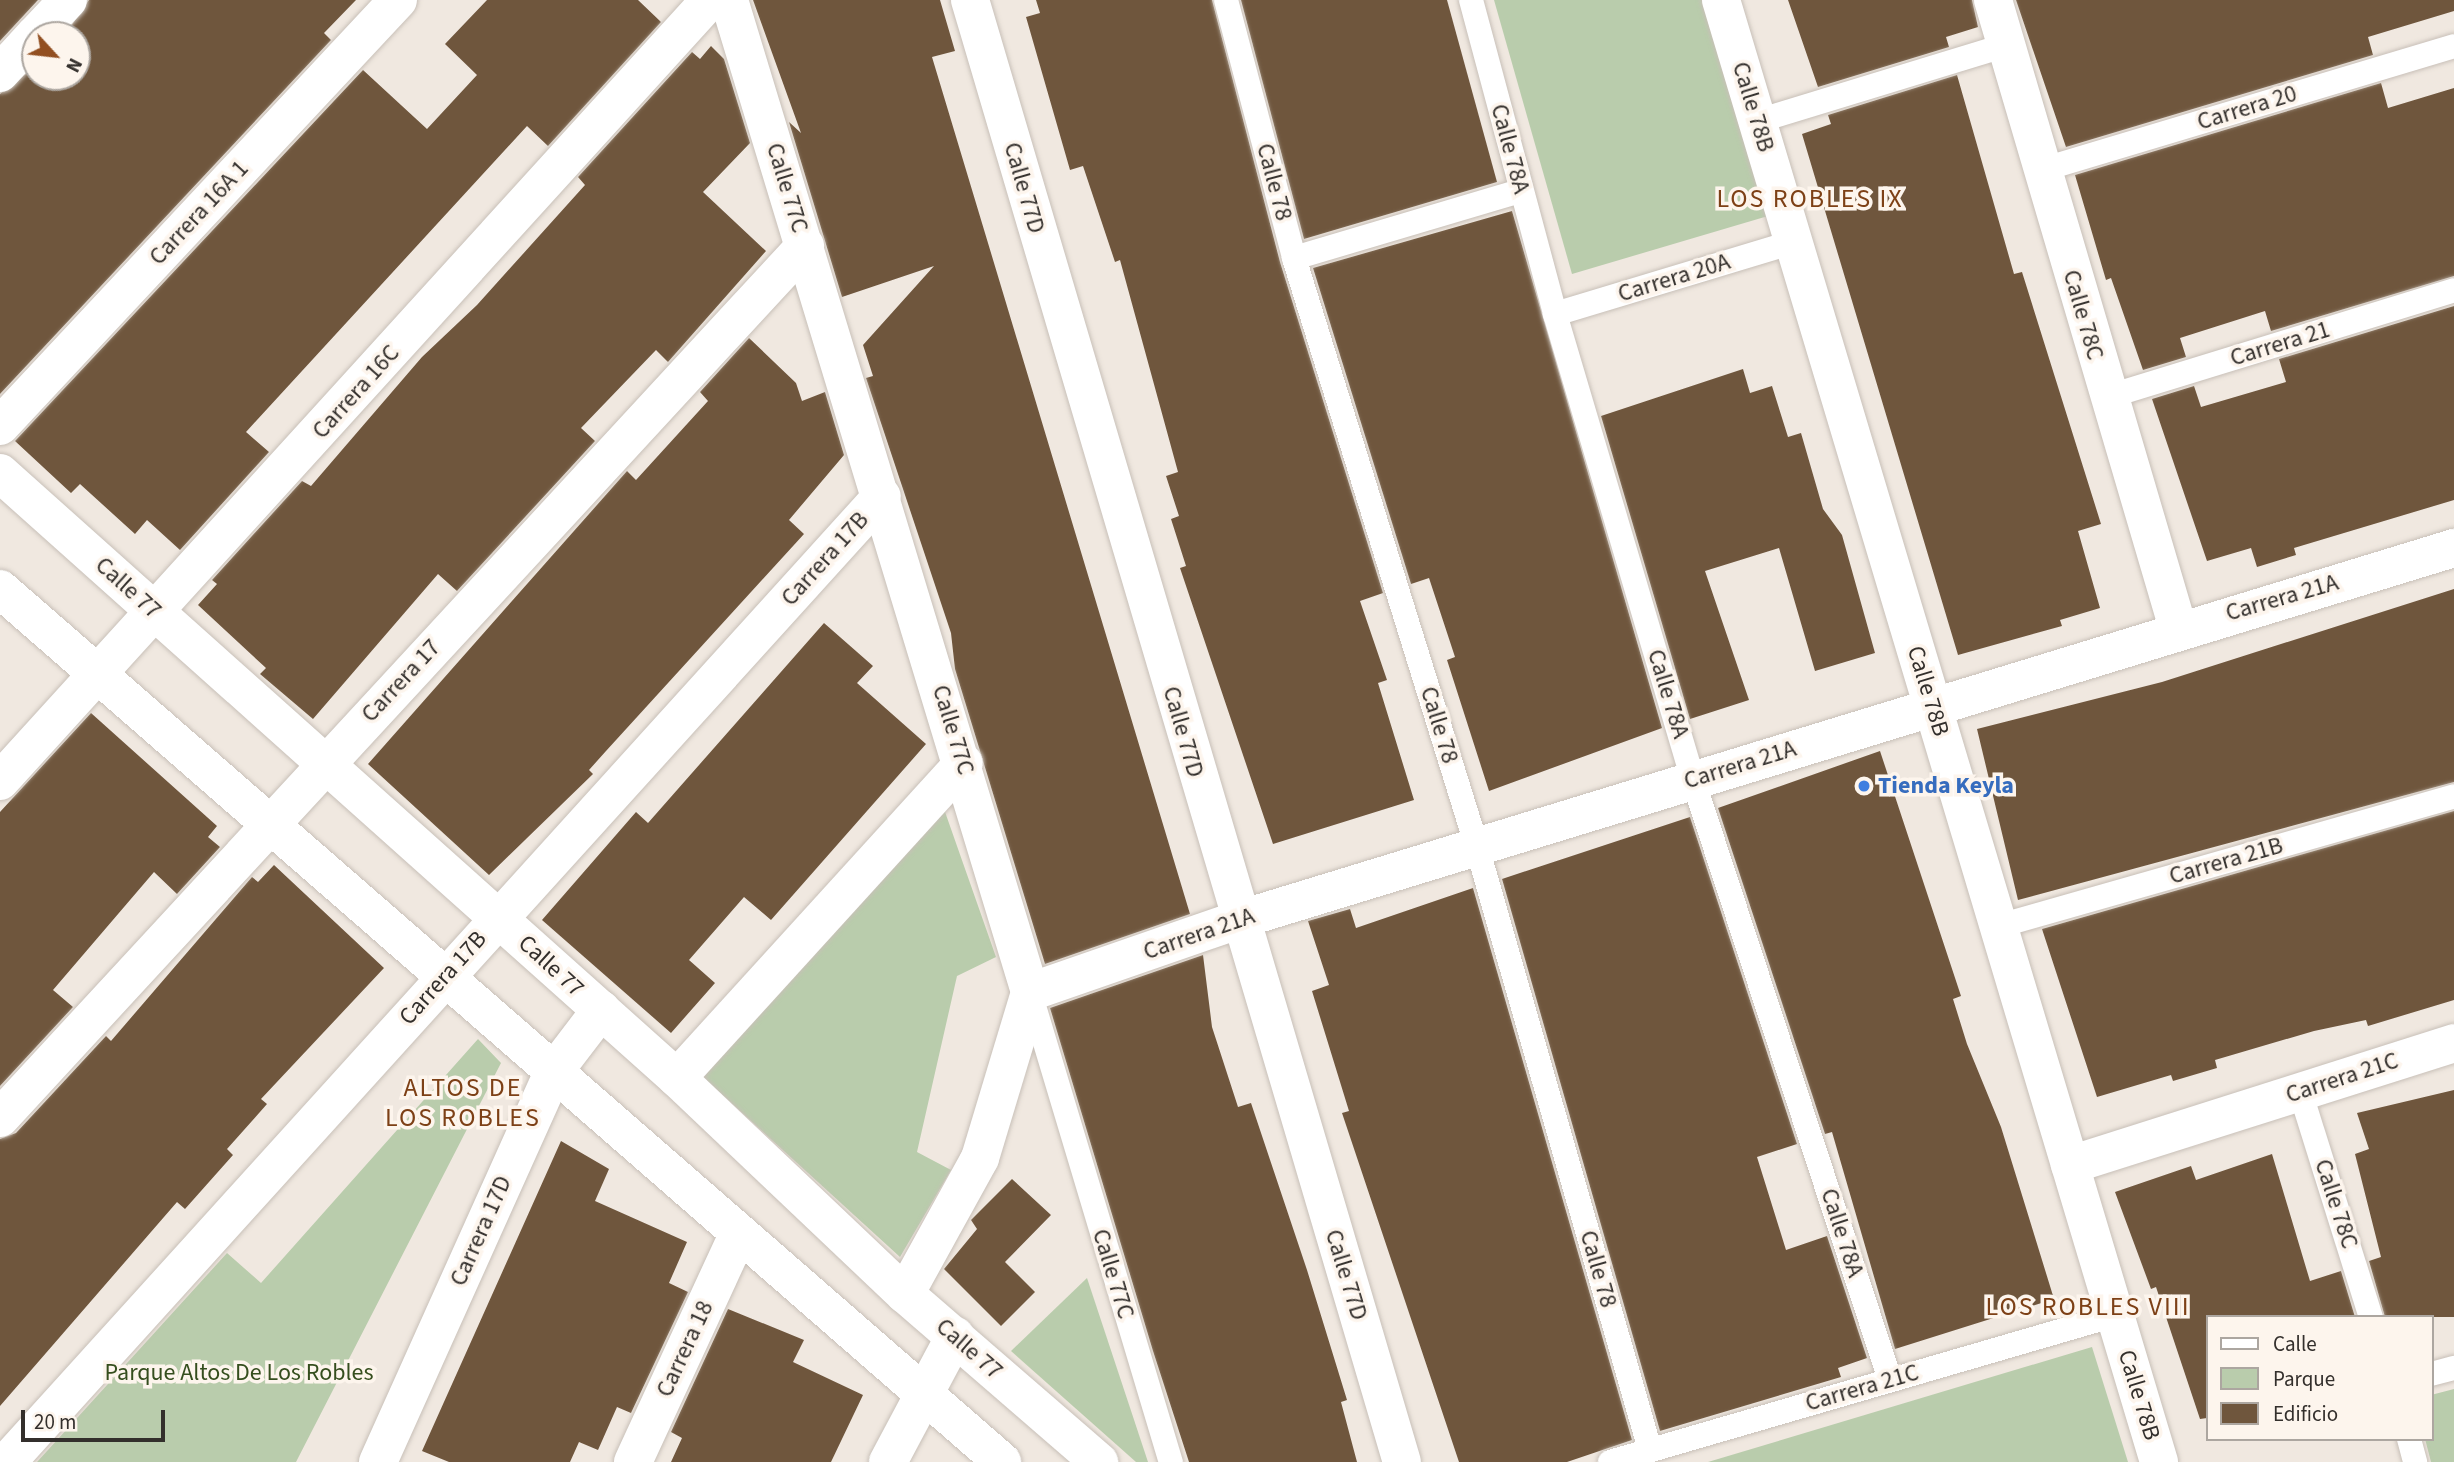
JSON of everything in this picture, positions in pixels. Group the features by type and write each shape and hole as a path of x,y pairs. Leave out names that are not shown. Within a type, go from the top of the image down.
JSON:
{"street":[{"path":"48,21 68,0"},
{"name":"Carrera 16A 1","path":"0,426 398,0"},
{"name":"Carrera 16C","path":"0,781 156,613 710,0"},
{"name":"Calle 77C","path":"729,0 964,763 1030,992"},
{"name":"Calle 77D","path":"970,0 1238,920 1402,1462"},
{"name":"Calle 78B","path":"1721,0 2159,1462"},
{"name":"Calle 78C","path":"1993,0 2106,397 2178,628"},
{"path":"0,73 21,50"},
{"name":"Carrera 17","path":"0,1118 804,246"},
{"name":"Calle 77","path":"0,473 677,1078 905,1294 1099,1462"},
{"name":"Carrera 17B","path":"7,1462 882,496"},
{"name":"Carrera 21A","path":"1030,992 1238,920 2178,628 2454,548"},
{"path":"0,589 269,826 446,976 552,1074 737,1237 1002,1462"},
{"path":"677,1078 964,763"},
{"path":"905,1294 980,1158 1030,992"},
{"name":"Carrera 17D","path":"377,1462 552,1074 601,1010"},
{"name":"Carrera 21C","path":"2070,1165 2454,1043"},
{"name":"Carrera 18","path":"633,1462 737,1237"},
{"path":"888,1462 920,1392 955,1336"}],"lane":[{"name":"Calle 78","path":"1227,0 1294,258 1477,847 1650,1450"},
{"name":"Calle 78A","path":"1471,0 1555,314 1693,780 1890,1380"},
{"path":"1758,121 2006,45"},
{"name":"Carrera 20","path":"2041,170 2454,46"},
{"path":"1294,258 1520,191"},
{"name":"Carrera 20A","path":"1555,314 1794,242"},
{"name":"Carrera 21","path":"2106,397 2454,290"},
{"name":"Carrera 21B","path":"1999,926 2454,796"},
{"name":"Calle 77C","path":"1030,992 1171,1462"},
{"name":"Calle 78C","path":"2300,1091 2370,1315"},
{"name":"Carrera 21C","path":"1609,1462 2115,1315"},
{"path":"2433,1373 2454,1368"},
{"path":"2410,1441 2415,1462"}],"green space":[{"path":"1494,0 1707,0 1768,216 1572,274"},
{"path":"944,809 996,957 957,976 917,1152 951,1170 900,1257 703,1077"},
{"name":"Parque Altos De Los Robles","path":"478,1039 501,1063 296,1462 37,1462 227,1253 261,1283"},
{"path":"1087,1278 1148,1462 1136,1462 1011,1351"},
{"path":"2092,1347 2128,1462 1708,1462"},
{"path":"2454,1389 2454,1462 2431,1462 2426,1441 2433,1441 2433,1394"}],"building":[{"path":"0,0 38,0 0,41"},
{"path":"89,0 356,0 324,33 331,40 0,394 0,94 21,78 21,91 91,91 91,21 75,21"},
{"path":"487,0 638,0 661,22 548,146 527,126 246,432 269,452 180,550 147,520 135,534 80,484 71,493 15,441 363,70 427,129 477,75 445,44"},
{"path":"753,0 940,0 955,51 932,57 1190,914 1045,964 955,669 951,633 866,378 873,376 863,345 934,266 842,297 789,122 801,133"},
{"path":"1036,0 1212,0 1280,262 1383,593 1360,601 1387,680 1378,683 1414,800 1273,844 1180,568 1186,566 1171,519 1179,516 1166,476 1178,472 1120,260 1115,262 1083,166 1070,170 1026,17 1040,13"},
{"path":"1241,0 1447,0 1497,182 1304,239"},
{"path":"1788,0 1972,0 1978,27 1946,37 1949,47 1818,87"},
{"path":"2016,0 2454,0 2454,11 2368,37 2373,55 2066,147"},
{"path":"711,46 724,59 750,143 703,192 766,251 668,362 656,350 581,428 595,441 457,591 438,574 313,719 260,674 266,668 198,605 217,584 212,580 302,481 311,486 422,357 477,305 585,185 578,177 692,52 700,59"},
{"path":"1957,75 2014,274 2022,272 2101,524 2078,531 2100,608 2060,620 2062,626 1958,655 1802,134 1831,124 1828,115"},
{"path":"2381,83 2388,108 2454,88 2454,276 2271,331 2265,311 2180,338 2186,357 2143,370 2111,278 2106,280 2075,175"},
{"path":"1512,211 1662,728 1489,791 1447,660 1455,657 1429,578 1411,584 1313,268"},
{"path":"2454,306 2454,500 2294,548 2296,555 2257,567 2251,548 2207,561 2152,399 2194,386 2201,407 2286,382 2279,359"},
{"path":"749,338 796,383 802,401 825,392 844,455 789,520 804,534 589,770 593,774 489,875 368,764 627,471 636,480 708,401 700,392"},
{"path":"1743,369 1750,393 1772,386 1788,437 1801,433 1823,509 1842,535 1875,653 1815,671 1779,548 1705,571 1749,700 1690,719 1601,416"},
{"path":"2454,589 2454,782 2018,900 1977,729 2162,682"},
{"path":"824,623 873,666 857,683 926,744 771,920 744,897 689,960 715,983 671,1033 542,920 636,812 648,823"},
{"path":"91,713 217,826 208,837 220,847 177,894 154,872 53,990 73,1007 0,1086 0,812"},
{"path":"1880,751 1961,996 1953,999 1967,1044 2001,1127 2054,1299 1895,1349 1832,1132 1825,1134 1718,808"},
{"path":"2454,811 2454,1000 2368,1026 2366,1020 2314,1031 2215,1060 2217,1068 2173,1081 2171,1075 2097,1097 2042,929"},
{"path":"1690,817 1797,1144 1757,1157 1786,1250 1827,1236 1867,1358 1838,1368 1841,1377 1660,1431 1502,879"},
{"path":"274,865 384,968 261,1099 267,1104 227,1149 233,1155 185,1209 177,1202 0,1406 0,1139 16,1133 106,1036 111,1041 252,877 258,882"},
{"path":"1473,888 1632,1440 1567,1462 1459,1462 1342,1113 1349,1111 1312,991 1329,985 1308,921 1350,909 1356,928"},
{"path":"1203,955 1212,1027 1238,1107 1251,1103 1307,1270 1347,1400 1341,1402 1357,1462 1189,1462 1153,1351 1050,1008"},
{"path":"2454,1090 2454,1317 2384,1315 2369,1261 2381,1257 2355,1154 2369,1149 2357,1113"},
{"path":"561,1141 609,1169 595,1201 687,1242 669,1283 688,1292 631,1413 617,1407 598,1450 579,1442 570,1462 449,1462 422,1451"},
{"path":"2272,1154 2310,1281 2341,1271 2354,1315 2206,1315 2206,1418 2200,1419 2156,1287 2151,1289 2115,1192 2191,1166 2196,1180"},
{"path":"1012,1179 1051,1215 1005,1262 1035,1292 1001,1326 944,1269 977,1229 971,1220"},
{"path":"728,1309 804,1340 793,1362 863,1395 831,1462 671,1462 682,1438 671,1432"}],"place":[{"name":"Tienda Keyla","path":"1864,786"}],"district":[{"name":"LOS ROBLES IX","path":"1810,199"},
{"name":"ALTOS DE LOS ROBLES","path":"463,1103"},
{"name":"LOS ROBLES VIII","path":"2088,1307"}]}
